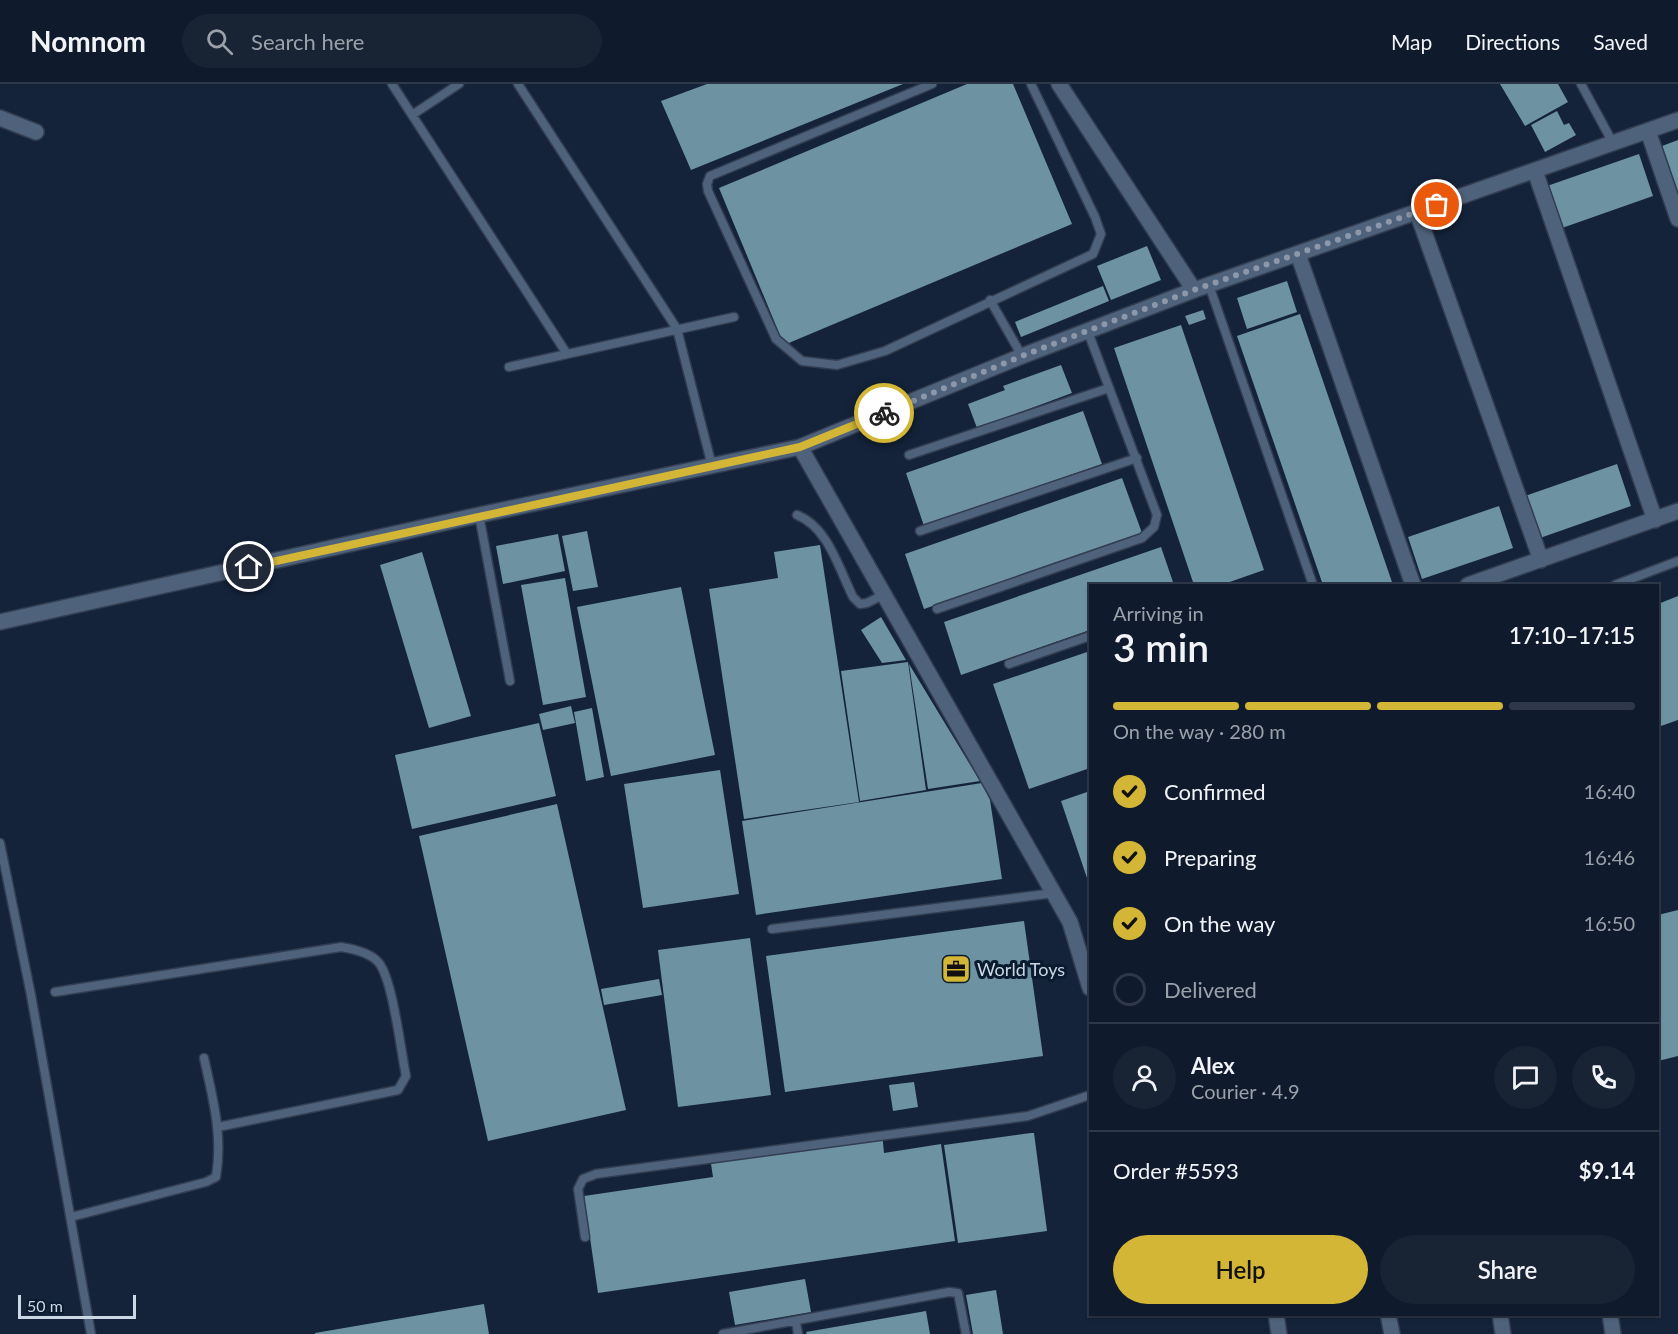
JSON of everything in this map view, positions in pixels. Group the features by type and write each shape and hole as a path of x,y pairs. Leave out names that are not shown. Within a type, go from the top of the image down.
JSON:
{"street":[{"path":"1059,84 1194,290"},
{"path":"0,118 36,132"},
{"path":"0,622 480,515 800,447 1022,356 1194,290 1678,120"},
{"path":"1648,131 1678,219"},
{"path":"1535,171 1655,519"},
{"path":"1417,212 1540,560"},
{"path":"1298,254 1413,584"},
{"path":"800,447 886,593 1070,922 1089,985"},
{"path":"1471,584 1678,511"},
{"path":"1276,1316 1279,1334"},
{"path":"1388,1316 1392,1334"},
{"path":"1500,1316 1503,1334"},
{"path":"1610,1316 1613,1334"}],"lane":[{"path":"392,84 567,354"},
{"path":"412,114 459,84"},
{"path":"518,84 677,329 712,466"},
{"path":"932,84 710,176 708,191 776,339 802,361 837,365 885,351 990,300 1093,254 1101,234 1031,84"},
{"path":"1581,84 1613,143"},
{"path":"1209,285 1313,584"},
{"path":"990,300 1022,356"},
{"path":"509,367 734,317"},
{"path":"937,609 1142,538 1154,527 1157,516 1088,332"},
{"path":"909,455 1109,388"},
{"path":"920,531 1137,458"},
{"path":"480,515 510,681"},
{"path":"797,515 808,519 818,529 853,597 860,604 867,603 886,593"},
{"path":"1618,584 1678,561"},
{"path":"1009,664 1089,636"},
{"path":"0,843 31,995 90,1334"},
{"path":"772,929 1054,893"},
{"path":"55,992 341,947 357,949 379,963 388,989 406,1076 398,1090 218,1127"},
{"path":"70,1217 206,1182 216,1177 220,1154 218,1127 204,1058"},
{"path":"585,1237 578,1189 583,1179 596,1174 1028,1116 1089,1095"},
{"path":"723,1334 762,1330 949,1292 958,1293 966,1334"},
{"path":"796,1322 798,1334"}],"building":[{"path":"707,84 903,84 691,170 661,101"},
{"path":"967,84 1013,84 1072,224 784,345 719,188"},
{"path":"1500,84 1558,84 1568,102 1525,126"},
{"path":"1557,111 1564,125 1569,123 1576,135 1545,152 1531,125"},
{"path":"1678,140 1678,192 1662,146"},
{"path":"1639,154 1653,196 1562,228 1547,186"},
{"path":"1147,246 1161,280 1111,300 1097,266"},
{"path":"1287,281 1297,312 1247,329 1237,298"},
{"path":"1103,286 1109,301 1021,337 1015,322"},
{"path":"1203,310 1206,319 1189,325 1185,316"},
{"path":"1300,314 1393,584 1323,584 1237,336"},
{"path":"1181,325 1264,570 1224,584 1194,584 1114,348"},
{"path":"1061,365 1072,393 977,428 968,404 1005,390 1003,386"},
{"path":"1083,411 1102,464 924,526 906,473"},
{"path":"1617,464 1631,506 1540,538 1525,496"},
{"path":"1122,478 1142,533 924,609 905,554"},
{"path":"1499,506 1513,548 1422,579 1408,537"},
{"path":"587,531 598,587 573,591 562,536"},
{"path":"558,534 565,571 503,584 496,546"},
{"path":"820,545 859,802 744,819 709,589 778,578 774,552"},
{"path":"1161,547 1174,584 1089,584 1089,630 961,675 944,622"},
{"path":"422,552 471,716 429,728 380,565"},
{"path":"565,578 586,697 543,705 521,585"},
{"path":"681,587 715,755 611,776 577,607"},
{"path":"1678,596 1678,720 1659,727 1659,604"},
{"path":"881,617 906,660 882,663 861,630"},
{"path":"1089,651 1089,768 1029,789 993,684"},
{"path":"908,662 926,790 860,801 841,671"},
{"path":"909,664 980,781 928,789"},
{"path":"571,706 575,723 543,730 539,714"},
{"path":"592,708 604,777 586,781 574,712"},
{"path":"539,723 556,796 412,829 395,755"},
{"path":"720,770 739,894 643,908 624,784"},
{"path":"982,783 990,800 1002,879 756,915 742,821"},
{"path":"1089,791 1089,884 1061,801"},
{"path":"557,804 626,1110 488,1141 419,836"},
{"path":"1678,910 1678,1056 1659,1061 1659,915"},
{"path":"1024,921 1043,1056 785,1092 766,956"},
{"path":"750,938 771,1095 678,1107 658,950"},
{"path":"659,979 662,995 604,1005 601,989"},
{"path":"914,1082 918,1107 893,1111 889,1085"},
{"path":"882,1132 884,1153 941,1144 955,1241 598,1293 584,1196 713,1177 710,1157"},
{"path":"1034,1133 1047,1231 958,1243 944,1145"},
{"path":"805,1279 811,1312 735,1325 729,1292"},
{"path":"996,1290 1003,1334 973,1334 966,1295"},
{"path":"484,1304 489,1334 315,1334 315,1333"},
{"path":"926,1311 930,1334 807,1334 806,1332"}],"way so far":[{"path":"884,413 1022,356 1194,290 1437,205"}],"place":[{"name":"World Toys","path":"956,969"}],"route":[{"path":"249,567 800,447 884,413"}]}
